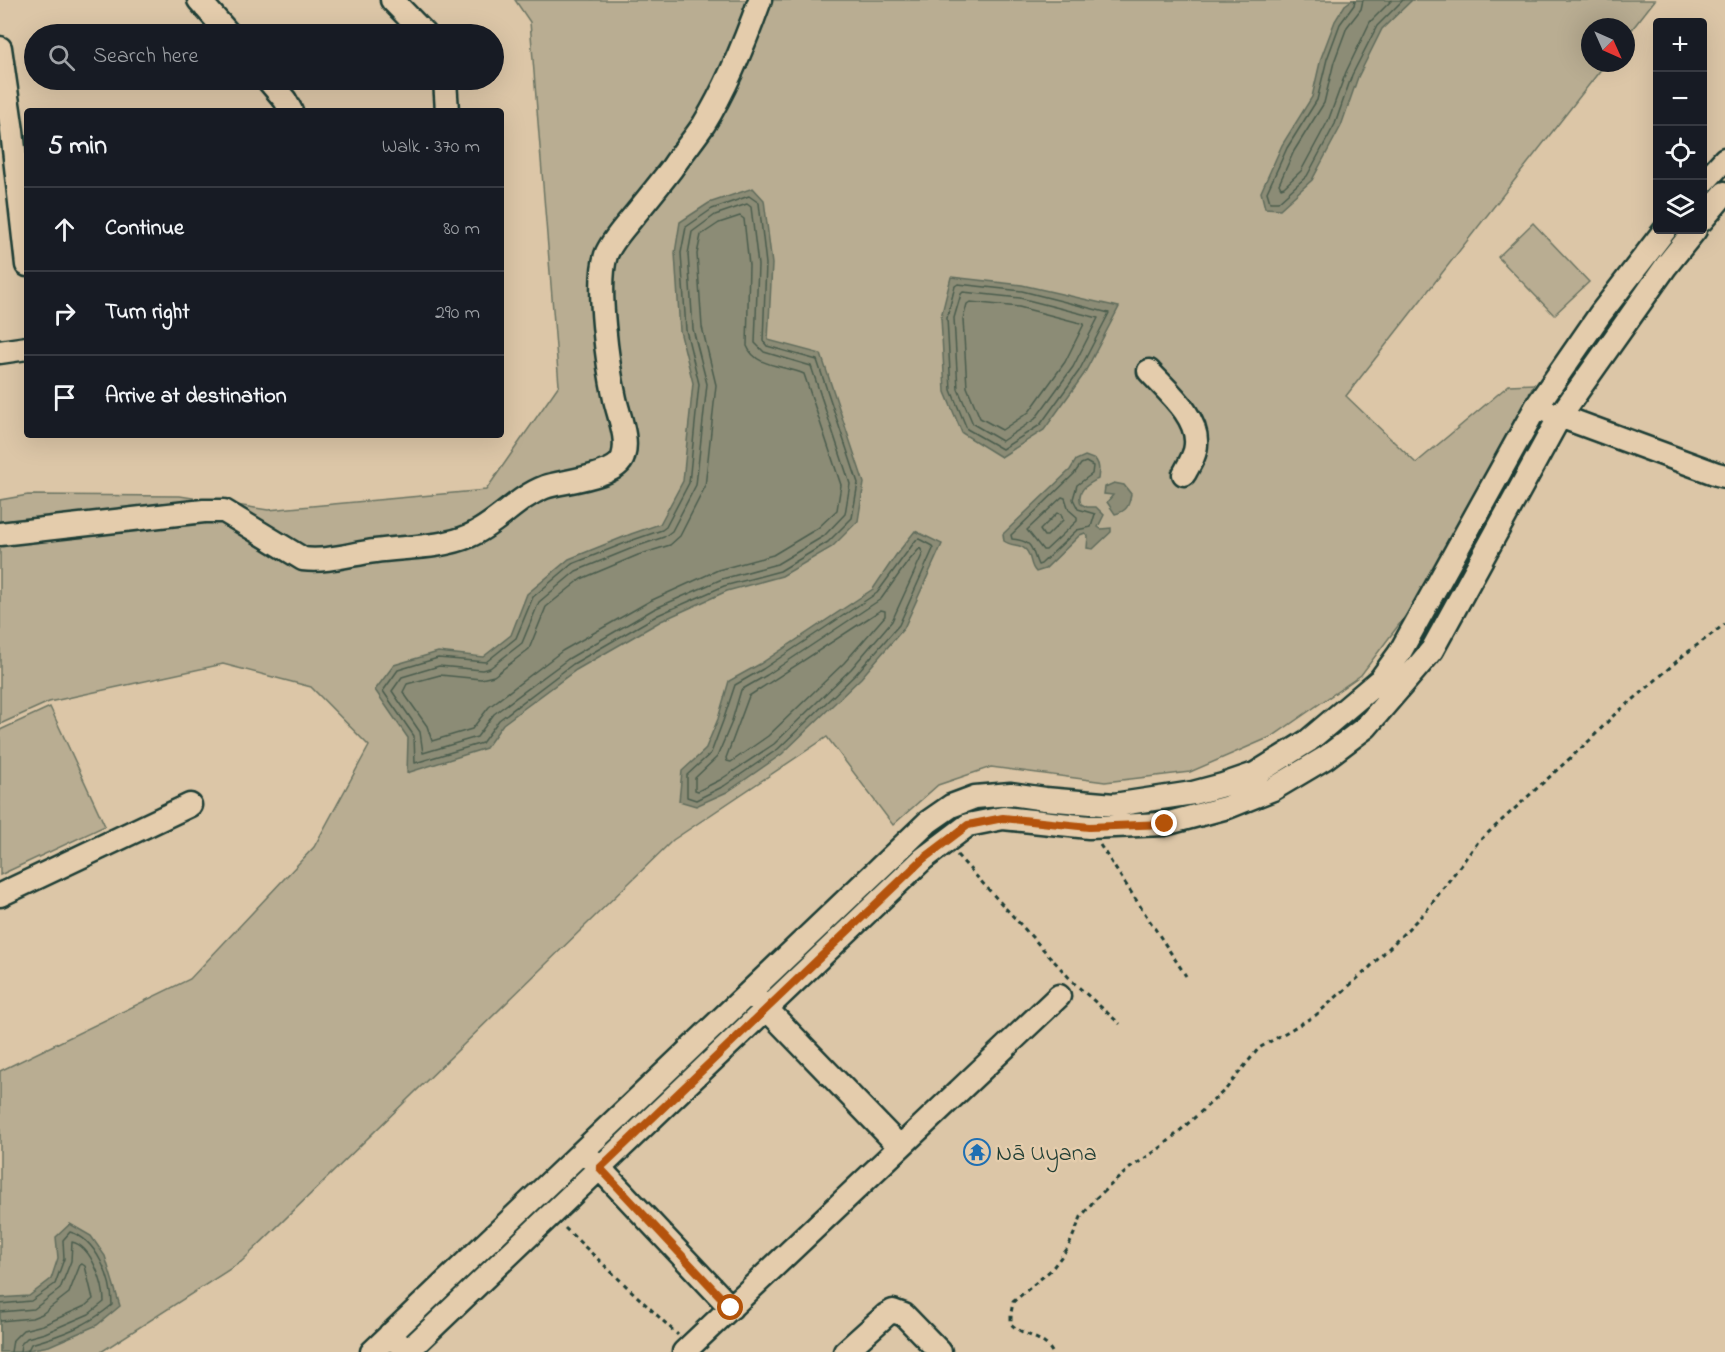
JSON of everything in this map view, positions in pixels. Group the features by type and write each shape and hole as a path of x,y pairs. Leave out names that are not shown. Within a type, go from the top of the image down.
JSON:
{"street":[{"path":"200,0 220,24"},
{"path":"392,0 415,24"},
{"path":"0,534 192,512 224,512 303,559 315,561 444,542 469,536 489,524 520,499 544,488 604,472 616,466 623,460 625,446 605,335 602,273 607,254 621,232 662,182 704,123 742,51 760,0"},
{"path":"0,48 20,130 24,207"},
{"path":"276,90 289,108"},
{"path":"446,90 447,108"},
{"path":"1706,180 1725,159"},
{"path":"1707,214 1725,193"},
{"path":"372,1352 928,822 951,806 975,797 1011,794 1113,805 1192,793 1223,785 1255,774 1308,741 1380,680 1399,654 1536,407 1601,313 1662,234"},
{"path":"390,1335 407,1352 923,859 968,825 1003,818 1089,827 1165,824 1228,807 1273,789 1325,758 1366,727 1432,650 1560,416 1666,266 1692,234"},
{"path":"0,352 24,348"},
{"path":"1149,371 1189,416 1194,429 1196,444 1184,474"},
{"path":"1536,407 1725,476"},
{"path":"0,896 190,805"},
{"path":"750,992 900,1147"},
{"path":"687,1349 1059,996"},
{"path":"583,1151 731,1308"},
{"path":"845,1352 886,1315 899,1311 940,1352"}],"path":[{"path":"1052,1352 1046,1341 1018,1331 1011,1324 1013,1302 1051,1270 1068,1248 1081,1217 1096,1198 1130,1168 1163,1146 1226,1089 1259,1048 1316,1015 1368,969 1426,910 1478,842 1590,740 1614,715 1684,655 1725,624"},
{"path":"1089,827 1186,976"},
{"path":"946,842 1074,983 1120,1024"},
{"path":"551,1215 687,1349"}],"shaded area":[{"path":"515,0 1655,0 1635,26 1635,18 1581,18 1581,72 1599,72 1346,396 1416,463 1509,385 1534,384 1413,606 1361,675 1273,736 1190,772 1105,782 991,767 938,785 893,825 827,737 673,840 241,1262 101,1352 0,1352 0,1071 190,979 314,847 369,746 311,687 223,664 49,702 0,724 0,500 28,495 180,496 268,510 486,490 559,385 530,22"},
{"path":"1533,223 1589,282 1554,315 1498,257"},
{"path":"50,707 105,826 0,875 0,730"}],"water":[{"path":"1352,0 1412,0 1382,29 1358,77 1341,126 1312,180 1280,209 1265,208 1261,192 1282,145 1312,97 1321,58 1335,21 1345,5"},
{"path":"753,188 764,200 772,264 768,340 821,354 864,483 858,521 832,547 782,576 727,591 661,621 576,670 503,724 486,748 407,773 408,738 375,690 394,665 438,652 483,657 511,635 527,594 569,559 660,524 683,481 693,383 680,331 675,253 680,222 709,203"},
{"path":"951,277 1022,285 1119,307 1084,374 1044,430 1001,457 962,433 945,392 941,317"},
{"path":"1085,456 1096,460 1099,473 1098,479 1081,492 1081,504 1096,507 1104,515 1098,527 1111,528 1111,532 1093,549 1087,548 1088,536 1085,533 1080,535 1045,569 1036,572 1026,550 1021,546 1004,541 1003,534 1070,470 1076,460"},
{"path":"1114,483 1124,485 1131,494 1127,507 1115,514 1107,502 1113,495 1104,494 1105,487"},
{"path":"915,531 942,544 904,628 861,678 782,754 727,792 696,806 679,801 682,771 705,750 718,719 729,681 760,664 873,589"},
{"path":"70,1224 91,1236 105,1256 120,1306 97,1325 49,1346 18,1352 0,1352 0,1298 29,1296 51,1279 58,1258 56,1237"}],"place":[{"name":"Nā Uyana","path":"977,1152"}],"route":[{"path":"731,1308 600,1168 923,859 968,825 1003,818 1089,827 1165,824"}]}
